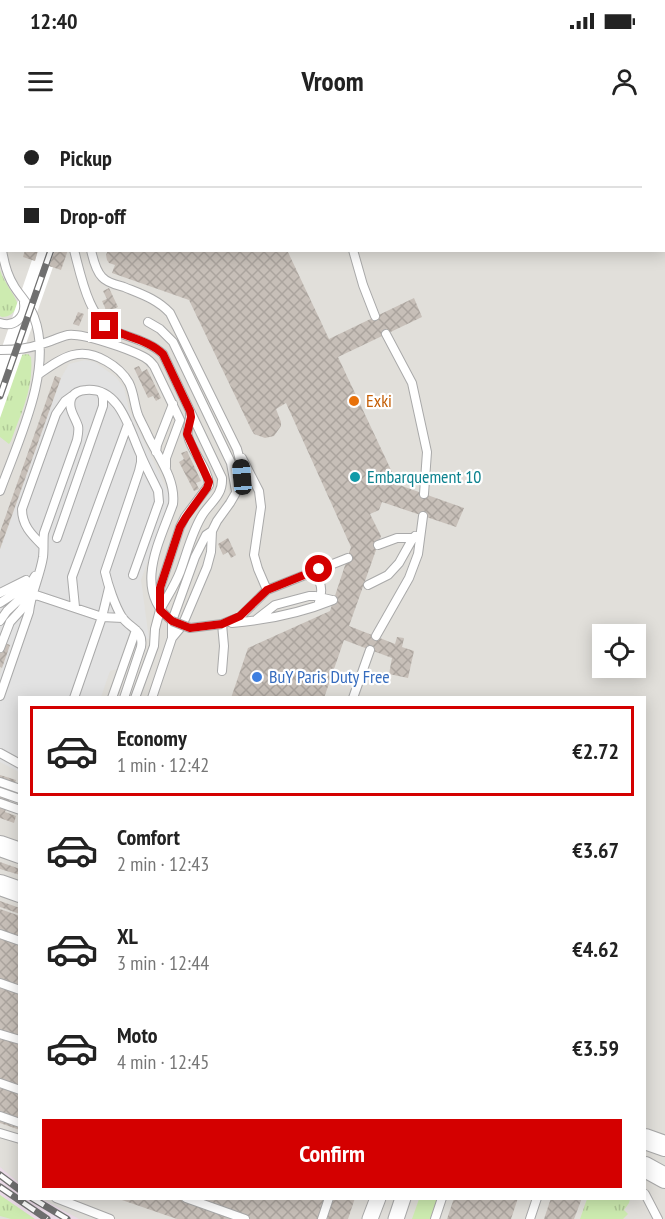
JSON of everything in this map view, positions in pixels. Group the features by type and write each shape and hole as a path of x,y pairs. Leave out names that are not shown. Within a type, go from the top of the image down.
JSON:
{"street":[{"path":"0,846 18,852"},
{"path":"0,885 18,891"},
{"path":"646,1139 665,1146"},
{"path":"646,1168 665,1178"},
{"path":"370,1219 377,1200"},
{"path":"396,1219 402,1200"}],"lane":[{"path":"0,491 35,396 39,374 39,335 34,315 8,275 2,252"},
{"path":"75,252 88,296 99,320 113,331 157,348 163,354 219,470 222,483 219,494 199,520 179,575 160,610 155,629 154,646 136,696"},
{"path":"91,252 102,278 150,297 170,313 259,490 261,507 255,555 267,590"},
{"path":"354,252 375,316"},
{"path":"0,323 13,324 21,319 25,306 23,298"},
{"path":"148,322 160,329 172,342 231,463 236,491"},
{"path":"386,334 412,383 427,452 424,494"},
{"path":"0,350 39,345 70,335 88,337 143,356 150,361 180,420 166,458 166,469"},
{"path":"39,374 65,357 85,353 109,362 128,381 133,392 137,413 166,469 175,493 152,564 150,579 152,592 160,610 172,621 190,628 253,621 314,608 333,600 309,597 275,605 253,621"},
{"path":"42,545 25,525 21,509 56,414 65,401 83,389 101,392 120,408 159,496 159,502 133,575"},
{"path":"57,538 103,406 101,392"},
{"path":"0,648 10,622 30,598 36,586 43,558 44,533 79,432 71,409 71,400 75,393"},
{"path":"156,452 156,445 173,404"},
{"path":"160,610 160,588 180,527 209,485 187,434 190,411"},
{"path":"75,607 72,577 128,424"},
{"path":"153,696 172,638 172,621 198,551 206,536 230,504 240,484 241,464 237,449"},
{"path":"125,696 142,641 136,630 123,618 105,572 139,471 140,454"},
{"path":"376,636 409,578 418,554 423,516"},
{"path":"368,585 388,575 399,563 421,527"},
{"path":"172,638 182,626 207,567 211,552 212,531"},
{"path":"378,545 397,538 414,538"},
{"path":"222,624 240,616 267,590 348,558"},
{"path":"0,593 30,578 40,567"},
{"path":"0,603 28,584 40,567"},
{"path":"0,621 23,596 40,567"},
{"path":"301,576 307,574 318,579 320,583 321,598 314,608"},
{"path":"75,696 102,617 108,583"},
{"path":"30,598 36,595 102,617 123,618"},
{"path":"0,696 29,612 30,598"},
{"path":"222,624 224,646 222,671"},
{"path":"113,696 136,630"},
{"path":"354,696 370,650"},
{"path":"0,753 18,763"},
{"path":"0,782 18,788"},
{"path":"0,792 18,798"},
{"path":"0,803 18,809"},
{"path":"0,934 18,940"},
{"path":"0,983 18,989"},
{"path":"0,1034 18,1039"},
{"path":"0,1083 18,1089"},
{"path":"0,1116 18,1122"},
{"path":"0,1133 18,1138"},
{"path":"646,1196 658,1219"},
{"path":"61,1200 110,1219"},
{"path":"192,1200 245,1219"},
{"path":"322,1219 328,1200"},
{"path":"435,1219 441,1200"},
{"path":"530,1219 536,1200"}],"shaded area":[{"path":"0,252 665,252 665,1219 0,1219"},
{"path":"85,360 95,362 116,377 124,388 129,410 169,494 169,501 141,580 149,639 129,634 117,669 110,671 101,696 18,696 18,771 0,762 0,674 2,668 0,667 0,550 61,378 69,364"},
{"path":"0,1167 18,1182 18,1200 44,1200 79,1219 35,1219 0,1195"}],"green space":[{"path":"0,270 18,305 12,314 5,317 0,316"},
{"path":"28,354 31,357 29,390 9,444 0,437 0,358"},
{"path":"0,1195 35,1219 11,1219 0,1216"},
{"path":"419,1200 437,1200 430,1219 412,1219"},
{"path":"587,1200 630,1200 624,1210 628,1214 623,1219 580,1219"}],"pier":[{"path":"38,252 55,252 49,266 53,267 0,418 0,353 32,260 35,260"}],"building":[{"path":"24,252 37,252 35,261 23,257"},
{"path":"54,252 67,252 61,270 49,266"},
{"name":"Embarquement 10","path":"107,252 288,252 329,339 414,298 422,317 338,357 392,472 388,481 464,508 456,527 382,502 379,510 370,514 381,536 349,626 395,644 397,637 404,638 402,647 414,651 408,678 389,674 392,658 344,640 325,696 232,696 248,648 330,611 351,547 286,403 276,409 281,426 274,436 265,438 254,434 189,300 112,273 115,265 109,263"},
{"path":"109,288 118,307 107,312 102,301 107,299 103,291"},
{"path":"78,312 84,314 79,326 73,324"},
{"path":"139,366 142,372 147,369 161,398 156,401 153,396 148,398 134,368"},
{"path":"55,376 61,378 0,549 0,532"},
{"path":"187,451 201,481 196,483 199,489 194,491 179,462 184,459 181,453"},
{"path":"228,538 236,555 231,558 228,552 223,555 218,544"},
{"path":"0,641 10,645 2,668 0,667"},
{"path":"0,775 16,780 5,812 16,816 14,823 0,818"},
{"path":"0,862 18,868 18,874 0,869"},
{"path":"0,901 18,907 18,913 0,907"},
{"path":"0,909 18,915 18,1129 0,1123"},
{"path":"122,1200 354,1200 348,1219 177,1219"},
{"path":"453,1200 517,1200 511,1219 447,1219"},
{"path":"550,1200 581,1200 574,1219 544,1219"}],"railway":[{"path":"0,396 50,252"},
{"path":"0,1175 18,1188"},
{"path":"0,1187 18,1199"},
{"path":"19,1200 47,1219"},
{"path":"35,1200 67,1219"}],"place":[{"name":"Exki","path":"354,401"},
{"name":"Embarquement 10","path":"355,477"},
{"name":"BuY Paris Duty Free","path":"257,677"}],"route":[{"path":"105,326 157,348 163,354 190,411 187,434 209,482 180,527 165,572 160,588 160,610 165,616 190,628 222,624 248,610 267,590 319,569"}]}
